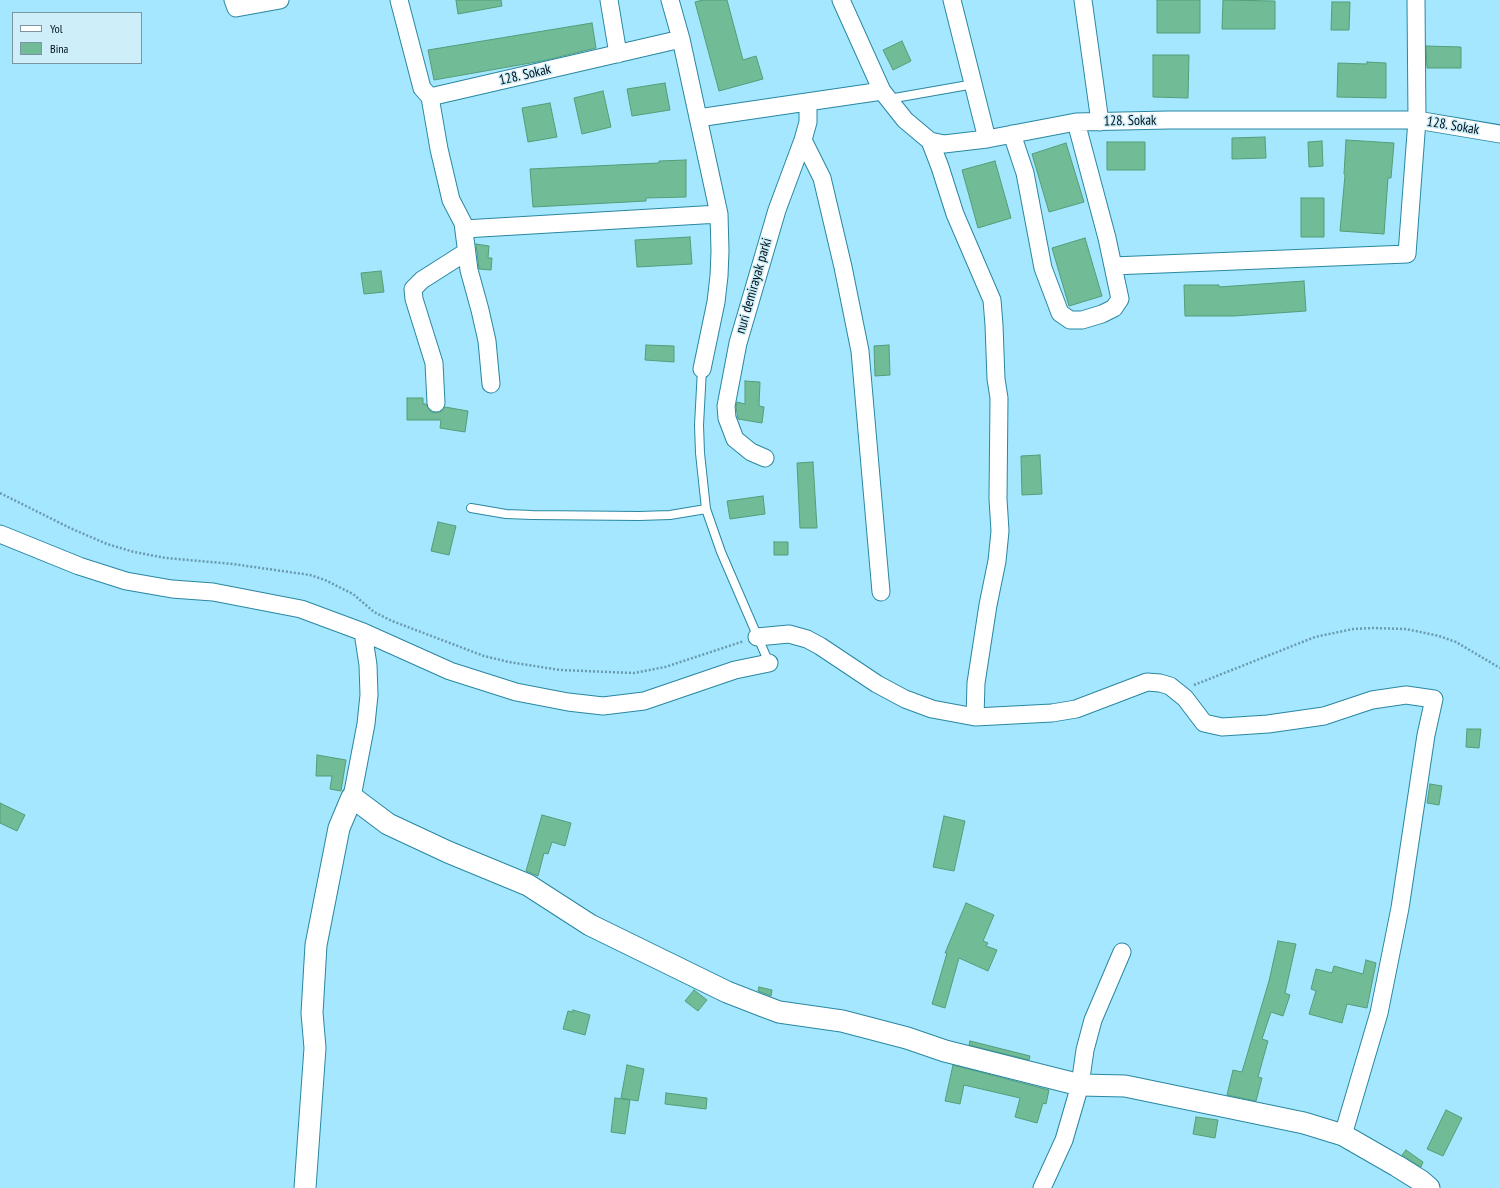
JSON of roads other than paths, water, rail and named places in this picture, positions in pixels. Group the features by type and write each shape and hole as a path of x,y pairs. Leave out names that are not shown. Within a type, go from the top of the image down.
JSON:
{"street":[{"path":"233,0 236,8 280,0"},
{"path":"399,0 422,88 430,97 438,149 451,200 463,222 468,270 480,310 487,341 491,384"},
{"path":"609,0 618,54"},
{"path":"670,0 681,39 719,214 719,276 716,302 702,370"},
{"path":"841,0 886,95 905,120 930,141 955,214 992,300 996,379 999,398 998,499 1000,531 998,561 988,605 976,682 975,717"},
{"path":"952,0 987,139"},
{"path":"1083,0 1100,122"},
{"path":"1113,266 1407,254 1417,120 1416,0"},
{"name":"128. Sokak","path":"430,97 681,39"},
{"path":"698,118 808,102 886,95"},
{"name":"nuri demirayak parki","path":"764,458 751,452 735,439 727,418 726,406 738,343 777,210 803,140 808,122 808,102"},
{"name":"128. Sokak","path":"930,141 944,144 987,139 1076,122 1417,120 1500,134"},
{"path":"1012,134 1025,173 1043,268 1060,313 1070,320 1082,320 1102,314 1114,308 1120,299 1076,122"},
{"path":"803,140 822,178 843,266 860,351 881,592"},
{"path":"464,228 719,214"},
{"path":"436,403 434,363 414,299 413,289 422,280 466,252"},
{"path":"0,534 79,566 120,580 148,585 213,592 277,603 330,618 457,674 516,692 568,702 603,706 644,701 735,670 769,663"},
{"path":"305,1188 315,1048 312,1012 316,945 339,828 352,797 368,710 369,681 364,632"},
{"path":"758,637 789,634 807,639 878,684 905,699 932,709 975,717 1052,713 1076,709 1147,682 1160,683 1179,692 1204,723 1222,727 1268,724 1324,716 1372,700 1406,695 1434,699 1426,735 1400,908 1370,1048 1343,1135"},
{"path":"352,797 388,824 448,852 528,885 590,925 727,992 779,1012 842,1021 907,1038 953,1053 1080,1085 1125,1086 1243,1108 1304,1122 1343,1135 1397,1166 1421,1181 1428,1188"},
{"path":"1042,1188 1064,1140 1080,1085 1085,1050 1093,1020 1122,952"}],"lane":[{"path":"886,95 974,84"},
{"path":"702,370 699,418 700,453 706,509 721,552 769,663"},
{"path":"471,508 506,514 532,516 670,515 706,509"}]}
